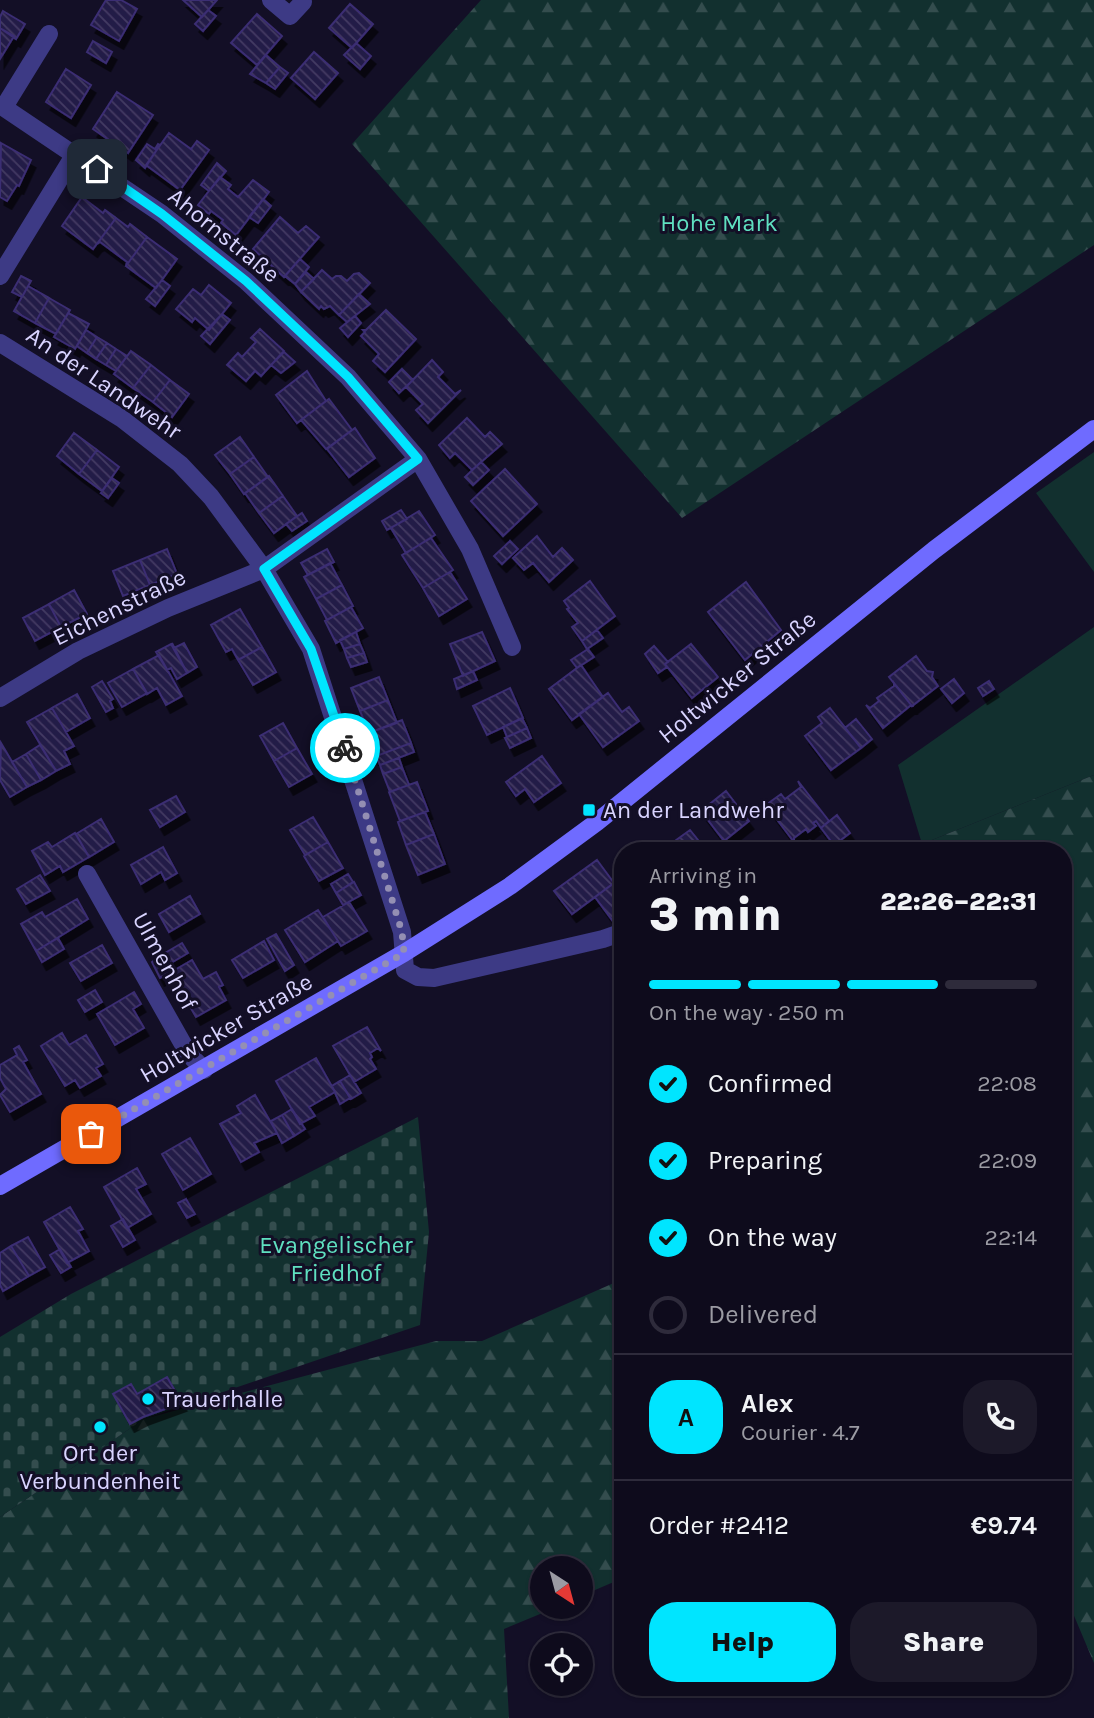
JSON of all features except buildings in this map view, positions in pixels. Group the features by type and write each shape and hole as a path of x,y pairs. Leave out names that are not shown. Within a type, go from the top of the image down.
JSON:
{"street":[{"path":"271,0 290,16 303,2"},
{"name":"Ahornstraße","path":"48,34 2,106 162,214 246,281 348,377 418,459 470,549 512,647"},
{"path":"0,276 75,154"},
{"name":"An der Landwehr","path":"0,343 121,418 180,464 211,497 264,569 311,649 402,932 404,953"},
{"name":"Holtwicker Straße","path":"0,1186 404,953 541,864 622,802 934,550 1094,429"},
{"path":"264,569 418,459"},
{"name":"Eichenstraße","path":"0,698 78,651 168,608 264,569"},
{"name":"Ulmenhof","path":"87,874 188,1053 204,1070"},
{"path":"404,953 405,970 418,977 434,978 614,935"}],"green space":[{"name":"Hohe Mark","path":"481,0 1094,0 1094,245 682,518 352,144"},
{"path":"1094,452 1094,572 1036,493"},
{"path":"1094,627 1094,775 921,842 898,765"},
{"path":"1094,775 1094,1663 1072,1611 1072,842 927,842"},
{"name":"Evangelischer Friedhof","path":"418,1117 429,1232 420,1325 144,1419 0,1517 0,1337 71,1294"},
{"path":"614,1283 614,1582 593,1591 593,1556 530,1556 530,1618 504,1629 509,1718 0,1718 0,1517 144,1419 436,1341 482,1341"}],"way so far":[{"path":"91,1134 404,953 402,932 345,748"}],"place":[{"name":"An der Landwehr","path":"589,810"},
{"name":"Trauerhalle","path":"148,1399"},
{"name":"Ort der Verbundenheit","path":"100,1427"}],"route":[{"path":"97,169 162,214 246,281 348,377 418,459 264,569 311,649 345,748"}]}
